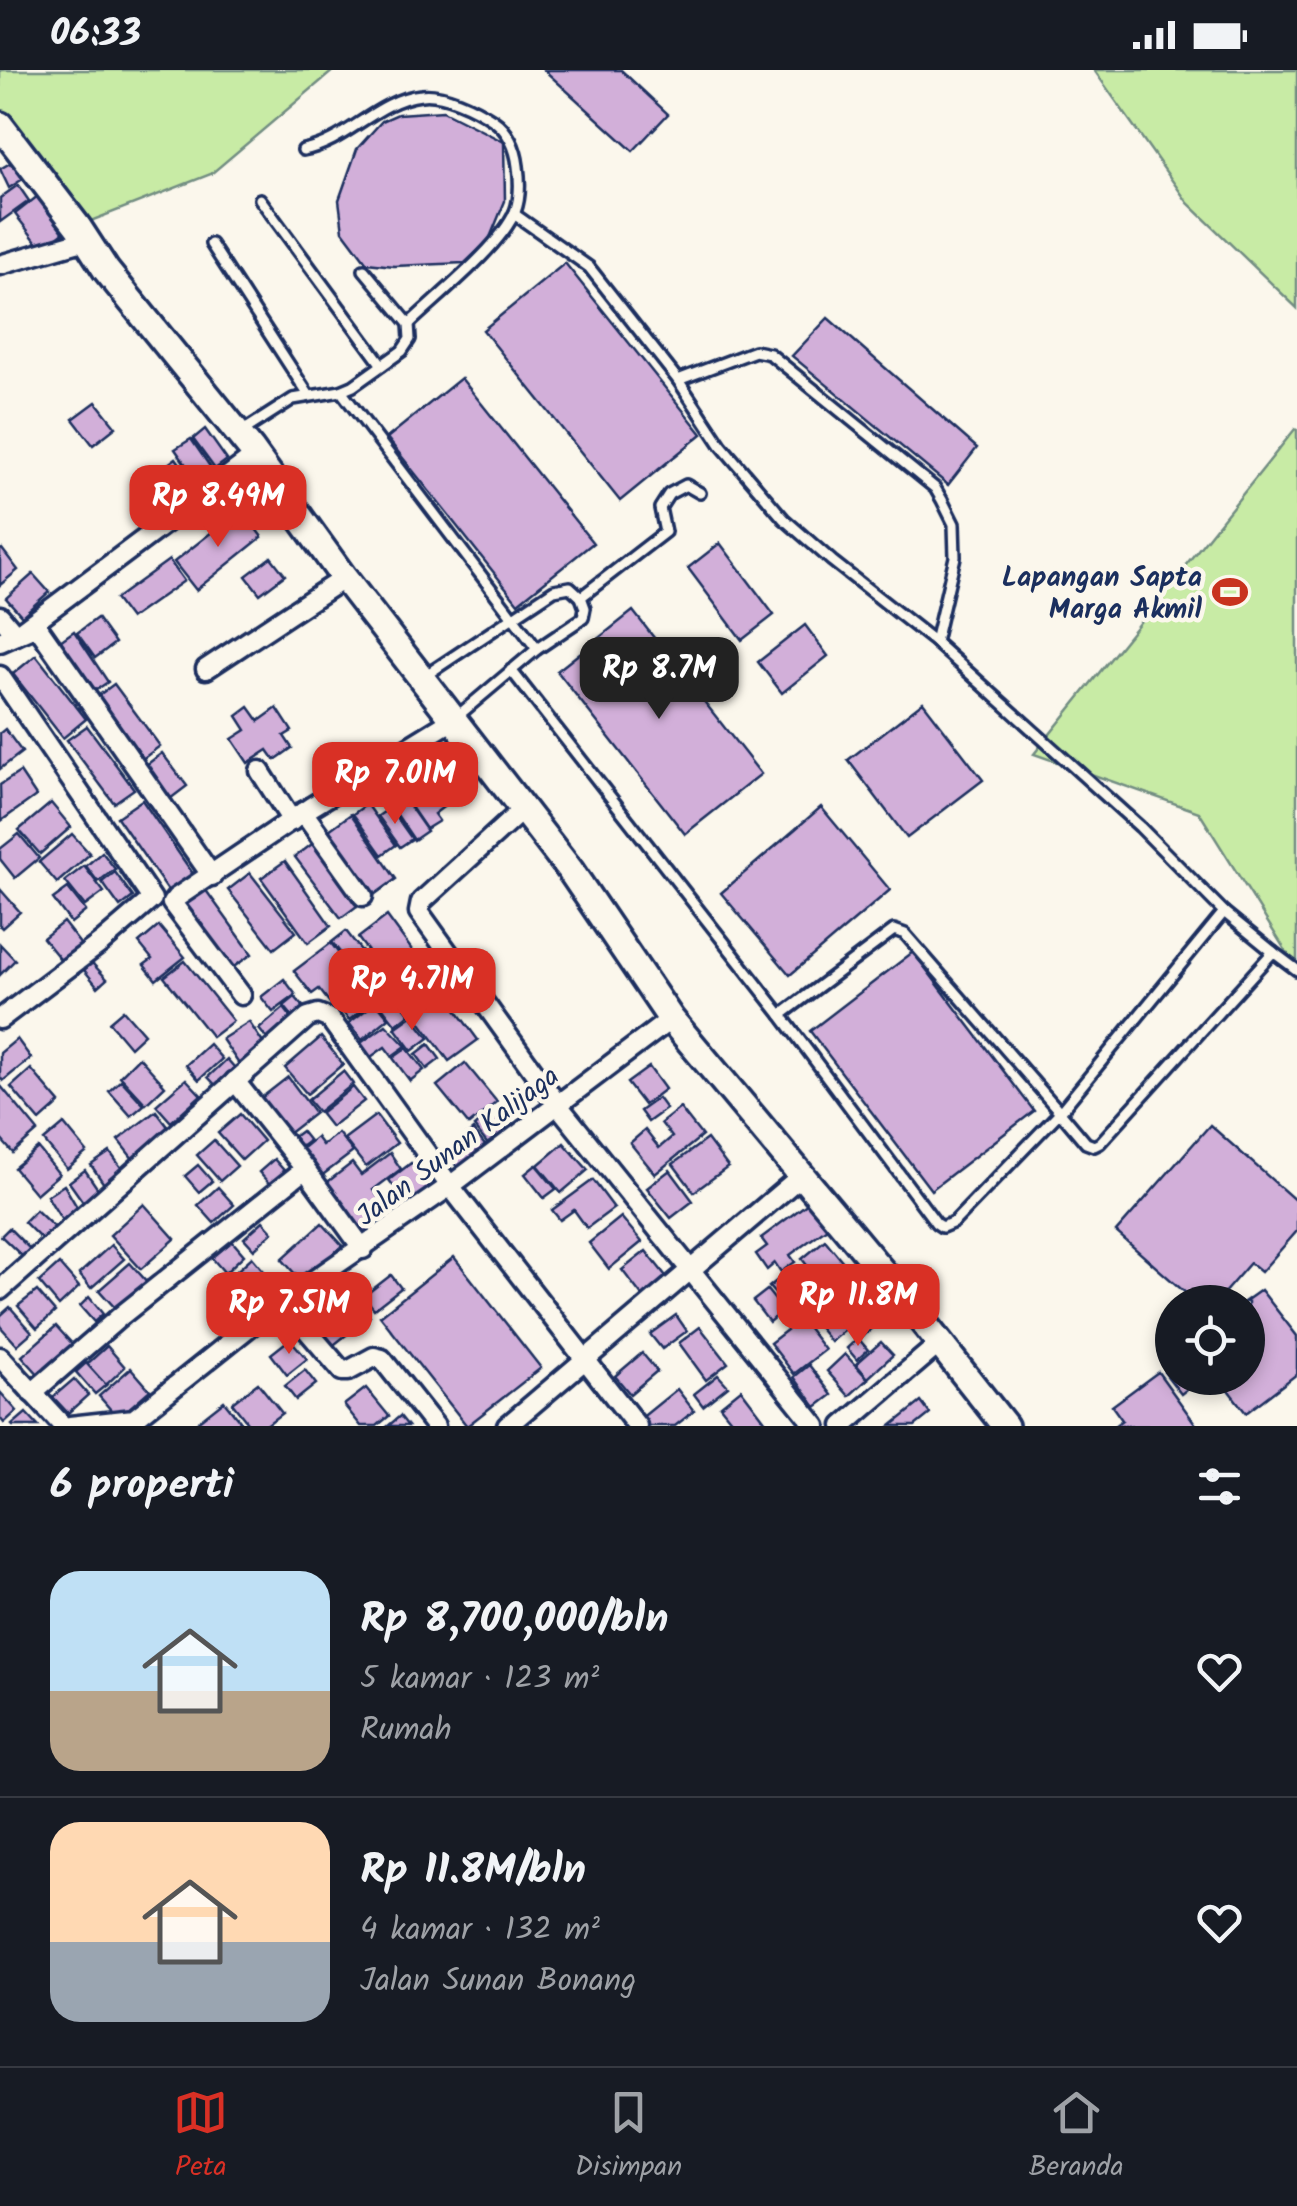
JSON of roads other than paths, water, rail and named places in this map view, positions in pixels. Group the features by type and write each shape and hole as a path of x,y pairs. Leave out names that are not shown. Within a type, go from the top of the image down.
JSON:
{"main road":[{"path":"0,125 106,270 238,434 570,870 672,1020 1005,1426"}],"street":[{"path":"0,265 86,240"},
{"path":"8,638 255,456"},
{"path":"206,669 344,578"},
{"path":"0,616 8,638"},
{"path":"8,638 37,626 212,876"},
{"path":"0,676 152,899 102,942 3,1010"},
{"path":"241,995 172,903 298,816 453,720"},
{"path":"260,771 362,896"},
{"path":"524,810 421,902 419,912 557,1104 816,1426"},
{"path":"0,1290 308,1017 324,1016 450,1186 637,1426"},
{"name":"Jalan Sunan Kalijaga","path":"70,1426 134,1418 283,1302 450,1186 672,1020"},
{"path":"235,1082 305,1168 363,1249"},
{"path":"32,1394 122,1315 305,1168"},
{"path":"507,1426 802,1175"},
{"path":"283,1302 342,1371 348,1372 374,1357 382,1359 435,1426"},
{"path":"843,1426 939,1344"},
{"path":"0,1357 63,1426"}],"lane":[{"path":"303,150 330,144 376,112 428,94 492,119 508,135 518,158 520,182 514,214 496,240 409,324"},
{"path":"260,198 382,365"},
{"path":"514,214 589,267 678,380 722,446 784,518 935,642 1140,827 1224,912 1297,970"},
{"path":"212,244 308,394"},
{"path":"238,434 293,398 341,391 402,351 410,339 409,324 364,270"},
{"path":"678,380 755,350 770,354 935,488 954,524 954,557 935,642"},
{"path":"341,391 537,649"},
{"path":"581,597 665,532 660,512 669,494 686,485 700,493"},
{"path":"421,679 512,615 562,587 570,587 581,597 583,618 537,649 453,720"},
{"path":"511,670 942,1227 954,1222 1060,1112 1224,912"},
{"path":"781,1015 894,930 901,931 1086,1143 1094,1146 1273,952"}],"place":[{"name":"Lapangan Sapta Marga Akmil","path":"1230,592"}]}
